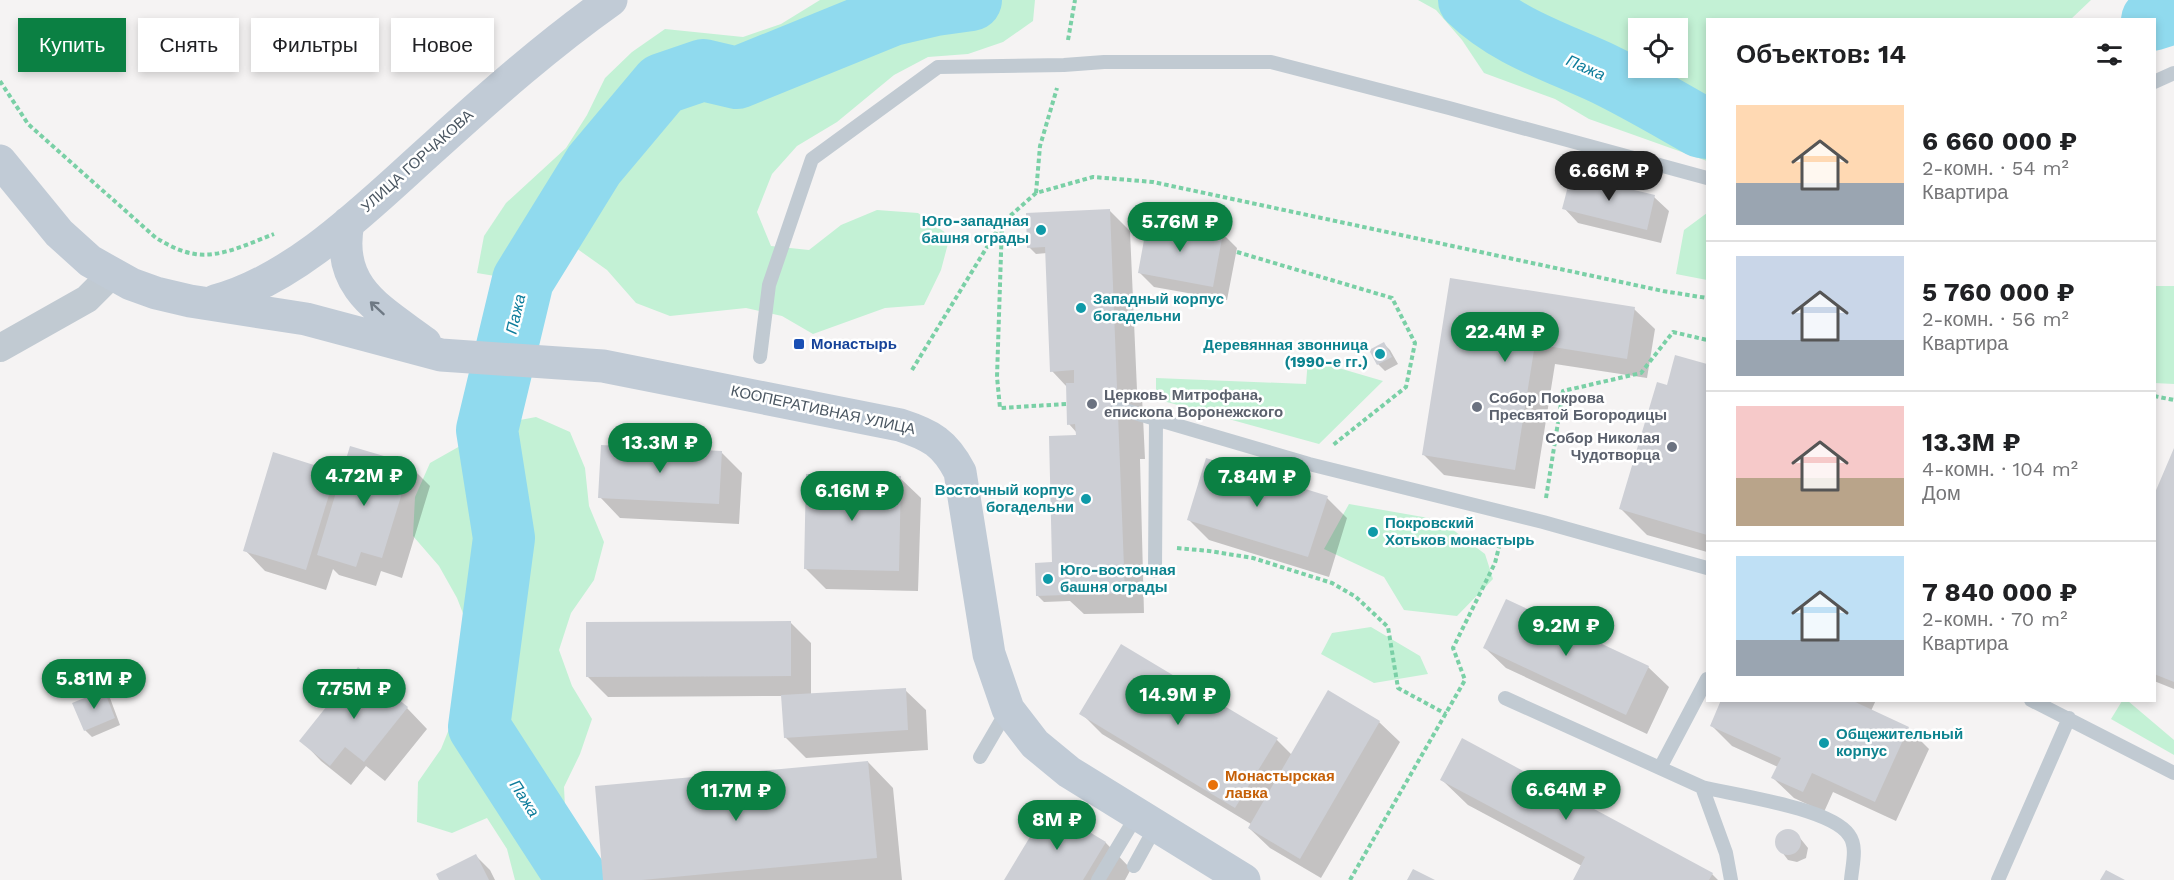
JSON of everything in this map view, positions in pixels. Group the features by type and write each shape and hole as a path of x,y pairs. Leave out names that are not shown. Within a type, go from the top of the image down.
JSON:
{"main road":[{"name":"УЛИЦА ГОРЧАКОВА","path":"210,303 239,295 262,284 318,247 348,223 503,84 581,21 612,0"},
{"name":"КООПЕРАТИВНАЯ УЛИЦА","path":"0,161 59,233 90,261 131,284 156,293 190,301 306,319 441,355 587,364 900,424 924,432 952,455 960,472 990,654 1008,709 1035,744 1068,772 1147,820 1213,871 1244,880"},
{"path":"348,223 344,242 354,280 379,310 441,355"}],"street":[{"path":"0,348 87,299 112,274"}],"lane":[{"path":"760,357 769,285 812,159 938,66 1064,65 1104,62 1271,62 1706,178"},
{"path":"2156,81 2174,73"},
{"path":"1118,408 1309,464 1542,522 1706,568"},
{"path":"1155,571 1156,418"},
{"path":"1660,768 1706,681"},
{"path":"1505,698 1702,787 1784,804 1835,822 1850,835 1854,853 1851,880"},
{"path":"2035,702 2174,773"},
{"path":"980,757 1008,709"},
{"path":"1998,880 2069,718"},
{"path":"1702,787 1726,853 1731,880"},
{"path":"1134,866 1147,820"},
{"path":"1098,880 1147,820"}],"path":[{"path":"1036,193 1040,146 1064,65 1076,0"},
{"path":"0,81 28,124 156,238 175,249 197,255 228,251 283,228"},
{"path":"912,370 1002,223 1036,193 1093,177 1153,182 1663,291 1706,298"},
{"path":"1002,223 997,377 1000,408 1066,404"},
{"path":"1237,252 1392,298 1415,343 1406,387 1309,464"},
{"path":"1542,522 1563,391 1641,373 1673,333 1706,340"},
{"path":"2156,396 2174,400"},
{"path":"1350,880 1465,680 1453,648 1495,563 1508,514"},
{"path":"1156,547 1209,551 1253,558 1332,583 1356,597 1388,627 1398,688 1446,714"}],"green space":[{"path":"820,0 1035,0 1033,21 1003,42 968,54 928,57 894,75 837,122 797,146 772,174 757,212 771,246 809,250 841,225 877,210 918,213 950,236 941,270 924,305 885,308 813,334 782,316 746,308 670,316 636,303 607,270 576,248 501,277 477,273 484,236 506,203 566,148 587,115 605,78 632,52 665,29 743,37 781,24"},
{"path":"1418,0 2091,0 2072,18 1706,18 1706,161 1589,119 1555,99 1484,73 1462,40 1436,10"},
{"path":"1706,214 1706,280 1676,274 1684,230"},
{"path":"2156,286 2174,286 2174,384 2156,383"},
{"path":"1308,359 1383,381 1319,444 1156,399 1156,378 1306,384"},
{"path":"536,417 570,432 585,468 589,506 604,542 594,580 571,613 559,650 572,686 592,719 580,754 564,787 566,828 578,864 591,880 515,880 507,849 487,818 452,833 417,822 418,782 441,749 472,672 471,634 457,598 439,566 413,536 415,497 430,463 499,424"},
{"path":"1349,504 1440,520 1485,554 1493,579 1457,616 1404,610 1384,577 1324,549"},
{"path":"1371,627 1420,656 1428,674 1374,683 1321,654 1332,633"},
{"path":"2121,702 2129,702 2174,740 2174,755 2111,719"}],"building":[{"path":"1571,175 1655,195 1647,230 1562,209"},
{"path":"1110,209 1125,593 1036,596 1035,563 1052,562 1049,436 1076,435 1075,424 1067,425 1066,383 1074,383 1074,370 1050,372 1045,247 1027,248 1026,213"},
{"path":"1148,218 1223,233 1213,287 1138,273"},
{"name":"Собор Покрова Пресвятой Богородицы","path":"1450,278 1635,307 1627,359 1535,344 1515,470 1422,455"},
{"name":"Деревянная звонница (1990-е гг.)","path":"1384,342 1392,357 1377,365 1369,350"},
{"name":"Собор Николая Чудотворца","path":"1675,355 1706,364 1706,535 1619,509 1657,382 1667,385"},
{"path":"601,445 722,451 719,504 598,498"},
{"path":"350,446 411,464 382,558 361,552 356,567 317,555"},
{"path":"2174,448 2174,682 2156,675 2156,490"},
{"path":"273,452 336,472 306,570 243,551"},
{"path":"1206,458 1328,496 1308,557 1187,520"},
{"path":"806,474 901,476 899,571 804,569"},
{"path":"1506,599 1649,666 1626,715 1483,648"},
{"path":"791,621 791,676 586,677 586,622"},
{"path":"1121,644 1278,738 1235,808 1079,714"},
{"path":"358,667 408,707 364,762 345,747 330,766 299,741"},
{"path":"906,688 908,730 784,738 781,695"},
{"path":"104,690 115,718 84,731 72,703"},
{"path":"1328,690 1380,721 1300,859 1248,828"},
{"name":"Общежительный корпус","path":"1720,702 1855,702 1909,727 1875,802 1812,773 1803,792 1771,778 1781,758 1710,726"},
{"path":"1462,738 1713,873 1709,880 1573,880 1585,857 1440,780"},
{"path":"868,761 877,858 642,880 603,880 595,786"},
{"path":"1048,807 1106,842 1083,880 1004,880"},
{"path":"1788,829 1797,833 1801,842 1797,851 1788,855 1779,851 1775,842 1779,833"},
{"path":"476,854 489,880 439,880 436,874"},
{"path":"1413,869 1435,880 1407,880"},
{"path":"2106,870 2125,880 2100,880"}],"waterway":[{"name":"Пажа","path":"578,880 479,727 504,538 487,430 523,280 594,165 662,84 703,70 737,78 892,15 935,5 971,0"},
{"name":"Пажа","path":"1469,0 1516,34 1604,74 1706,128"},
{"name":"Пажа","path":"2156,19 2174,13"}],"place":[{"name":"Юго-западная башня ограды","path":"1041,230"},
{"name":"Западный корпус богадельни","path":"1081,308"},
{"name":"Монастырь","path":"799,344"},
{"name":"Деревянная звонница (1990-е гг.)","path":"1380,354"},
{"name":"Церковь Митрофана, епископа Воронежского","path":"1092,404"},
{"name":"Собор Покрова Пресвятой Богородицы","path":"1477,407"},
{"name":"Собор Николая Чудотворца","path":"1672,447"},
{"name":"Восточный корпус богадельни","path":"1086,499"},
{"name":"Покровский Хотьков монастырь","path":"1373,532"},
{"name":"Юго-восточная башня ограды","path":"1048,579"},
{"name":"Общежительный корпус","path":"1824,743"},
{"name":"Монастырская лавка","path":"1213,785"}]}
